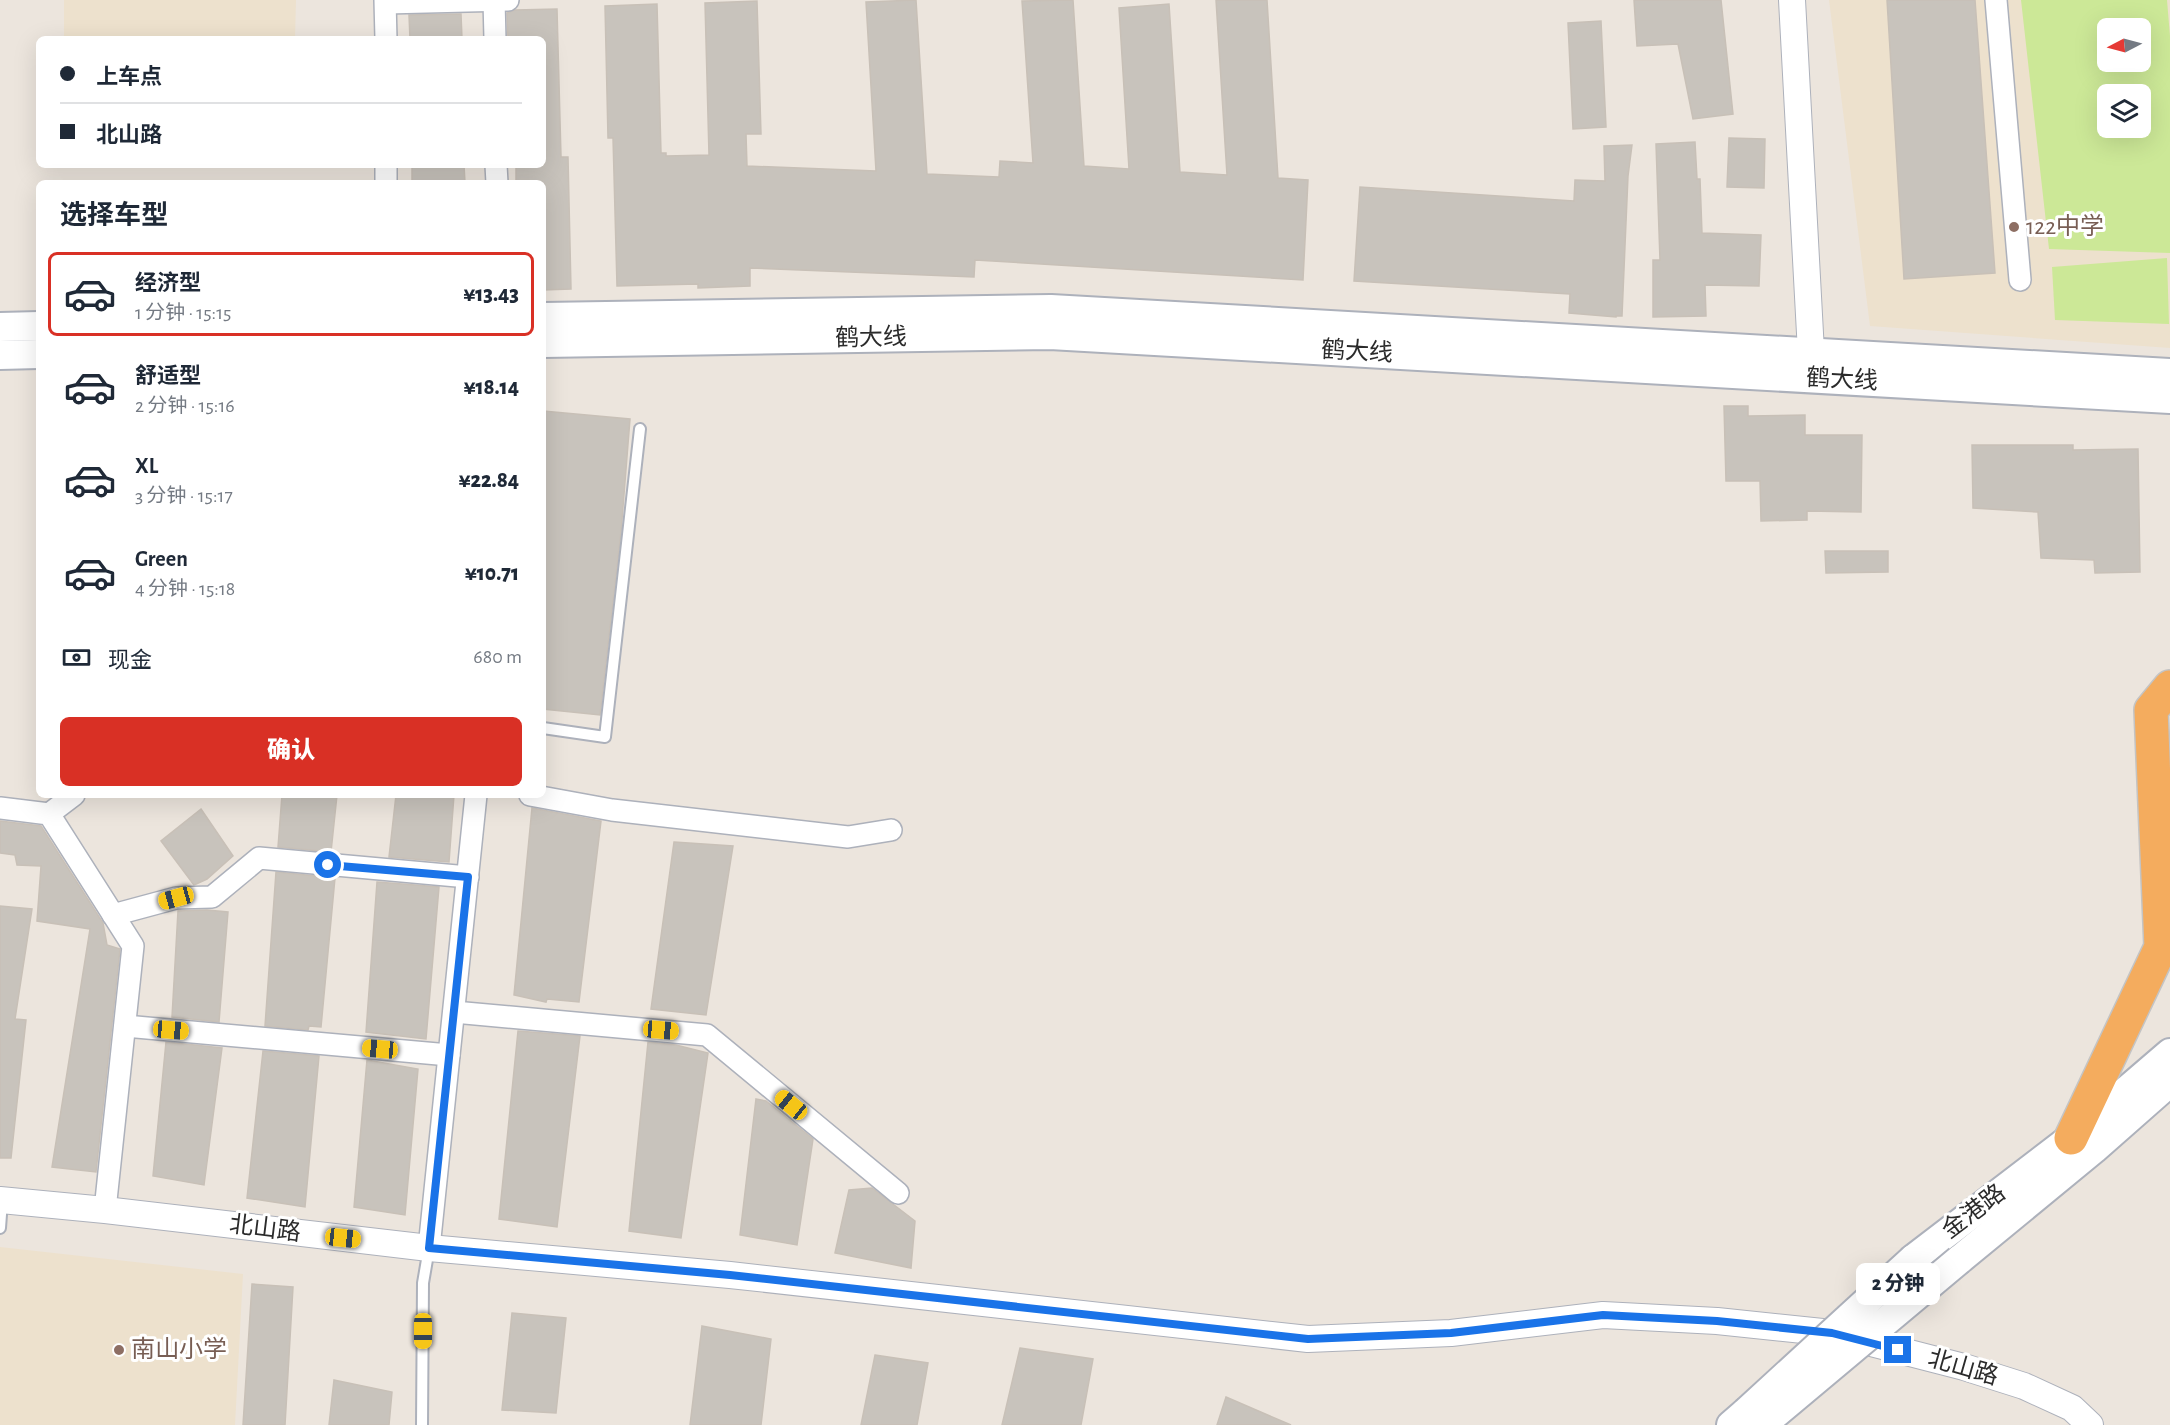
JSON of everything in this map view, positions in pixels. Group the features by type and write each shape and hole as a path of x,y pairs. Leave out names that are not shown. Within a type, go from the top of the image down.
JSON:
{"highway":[{"path":"2072,1137 2162,947 2151,710 2170,687"}],"main road":[{"name":"鹤大线","path":"546,317 1051,309 1811,365 2170,399"},
{"path":"0,327 36,326"},
{"name":"鹤大线","path":"546,343 1050,335 1811,365 2170,373"},
{"path":"0,355 36,354"},
{"name":"金港路","path":"1746,1421 1913,1259 2072,1137 2170,1053"},
{"name":"金港路","path":"1746,1421 1959,1260 2094,1149 2170,1082"}],"street":[{"path":"494,0 495,36"},
{"path":"386,36 385,1 508,0"},
{"path":"1792,0 1811,365"},
{"path":"1996,0 2020,280"},
{"path":"0,808 49,814 70,798"},
{"path":"429,1248 476,798"},
{"path":"546,798 612,810 848,837 891,830"},
{"path":"49,814 133,946 105,1210"},
{"path":"114,915 176,898 212,897 259,858 468,877"},
{"path":"454,1012 707,1035 898,1193"},
{"path":"125,1026 449,1055"},
{"name":"北山路","path":"1,1200 429,1248 730,1275 1308,1339 1451,1333 1603,1315 1717,1321 1832,1333 1964,1367 2024,1386 2072,1408 2090,1425"}],"lane":[{"path":"546,728 605,736 640,429"},
{"path":"0,1228 1,1200"},
{"path":"422,1425 423,1283 429,1248"}],"shaded area":[{"path":"64,0 296,0 295,36 64,36"},
{"name":"122中学","path":"1829,0 2170,0 2170,348 1870,326"},
{"name":"南山小学","path":"0,1247 243,1274 235,1425 0,1425"}],"green space":[{"path":"2021,0 2167,0 2170,36 2170,253 2049,249"},
{"path":"2167,258 2169,324 2055,320 2052,267"}],"building":[{"path":"916,0 927,174 999,177 1000,161 1033,163 1022,1 1073,0 1084,166 1129,169 1119,8 1169,4 1180,172 1227,175 1216,0 1267,0 1278,178 1308,180 1303,280 975,260 974,277 750,268 750,286 698,288 698,284 617,286 613,138 608,138 605,6 657,4 661,153 666,153 666,156 709,155 705,3 757,1 761,134 746,134 747,166 876,171 866,2"},
{"path":"1634,0 1721,0 1733,114 1693,119 1678,44 1637,46"},
{"path":"1887,0 1975,0 1995,273 1904,279"},
{"path":"557,9 561,157 568,157 571,289 546,290 546,180 516,180 516,168 546,168 546,36 508,36 507,13 515,10"},
{"path":"461,14 462,36 410,36 409,15"},
{"path":"1601,21 1606,127 1573,129 1568,23"},
{"path":"1729,138 1765,139 1764,188 1727,187"},
{"path":"1695,142 1697,179 1700,179 1702,233 1761,235 1759,286 1705,285 1706,316 1653,317 1653,260 1660,260 1656,144"},
{"path":"1632,145 1628,176 1622,316 1569,313 1570,294 1354,281 1360,187 1574,201 1575,180 1605,181 1604,146"},
{"path":"412,168 464,168 465,180 412,180"},
{"path":"1724,406 1748,406 1748,416 1805,415 1805,435 1862,435 1861,512 1807,511 1807,520 1761,521 1760,481 1726,481"},
{"path":"546,411 630,419 621,532 600,715 546,709"},
{"path":"1972,445 2073,445 2073,450 2138,449 2140,572 2095,573 2094,560 2041,558 2038,512 1973,508"},
{"path":"1825,551 1888,551 1888,572 1826,573"},
{"path":"282,798 337,798 331,852 278,847"},
{"path":"396,798 454,798 449,862 389,857"},
{"path":"532,808 601,821 579,1002 547,999 546,1002 514,995"},
{"path":"201,809 233,856 207,879 194,885 161,841"},
{"path":"0,821 41,826 103,923 107,945 120,949 96,1172 52,1167 90,929 37,921 41,866 17,865 15,855 0,853"},
{"path":"674,842 733,846 706,1015 651,1009"},
{"path":"276,872 335,878 321,1027 309,1026 308,1030 265,1026"},
{"path":"377,882 439,887 426,1039 366,1032"},
{"path":"0,906 32,909 15,1019 26,1020 11,1158 0,1158"},
{"path":"178,911 228,912 219,1022 172,1017"},
{"path":"518,1031 580,1036 557,1227 499,1219"},
{"path":"166,1042 222,1048 204,1185 153,1176"},
{"path":"648,1042 676,1045 708,1053 681,1238 629,1231"},
{"path":"263,1051 319,1056 305,1207 247,1198"},
{"path":"367,1060 418,1069 405,1215 354,1207"},
{"path":"756,1099 766,1101 813,1139 797,1245 740,1235"},
{"path":"872,1188 915,1221 911,1268 835,1253 849,1190"},
{"path":"252,1284 293,1287 285,1425 243,1425"},
{"path":"512,1313 566,1318 556,1413 502,1410"},
{"path":"702,1326 771,1339 761,1425 690,1425"},
{"path":"1020,1348 1093,1359 1081,1425 1002,1425"},
{"path":"875,1355 928,1363 917,1425 861,1425"},
{"path":"334,1380 392,1392 389,1425 329,1425"},
{"path":"1226,1397 1291,1425 1217,1425"}],"place":[{"name":"122中学","path":"2014,227"},
{"name":"南山小学","path":"119,1350"}],"route":[{"path":"328,865 468,877 429,1248 730,1275 1308,1339 1451,1333 1603,1315 1717,1321 1832,1333 1898,1350"}]}
